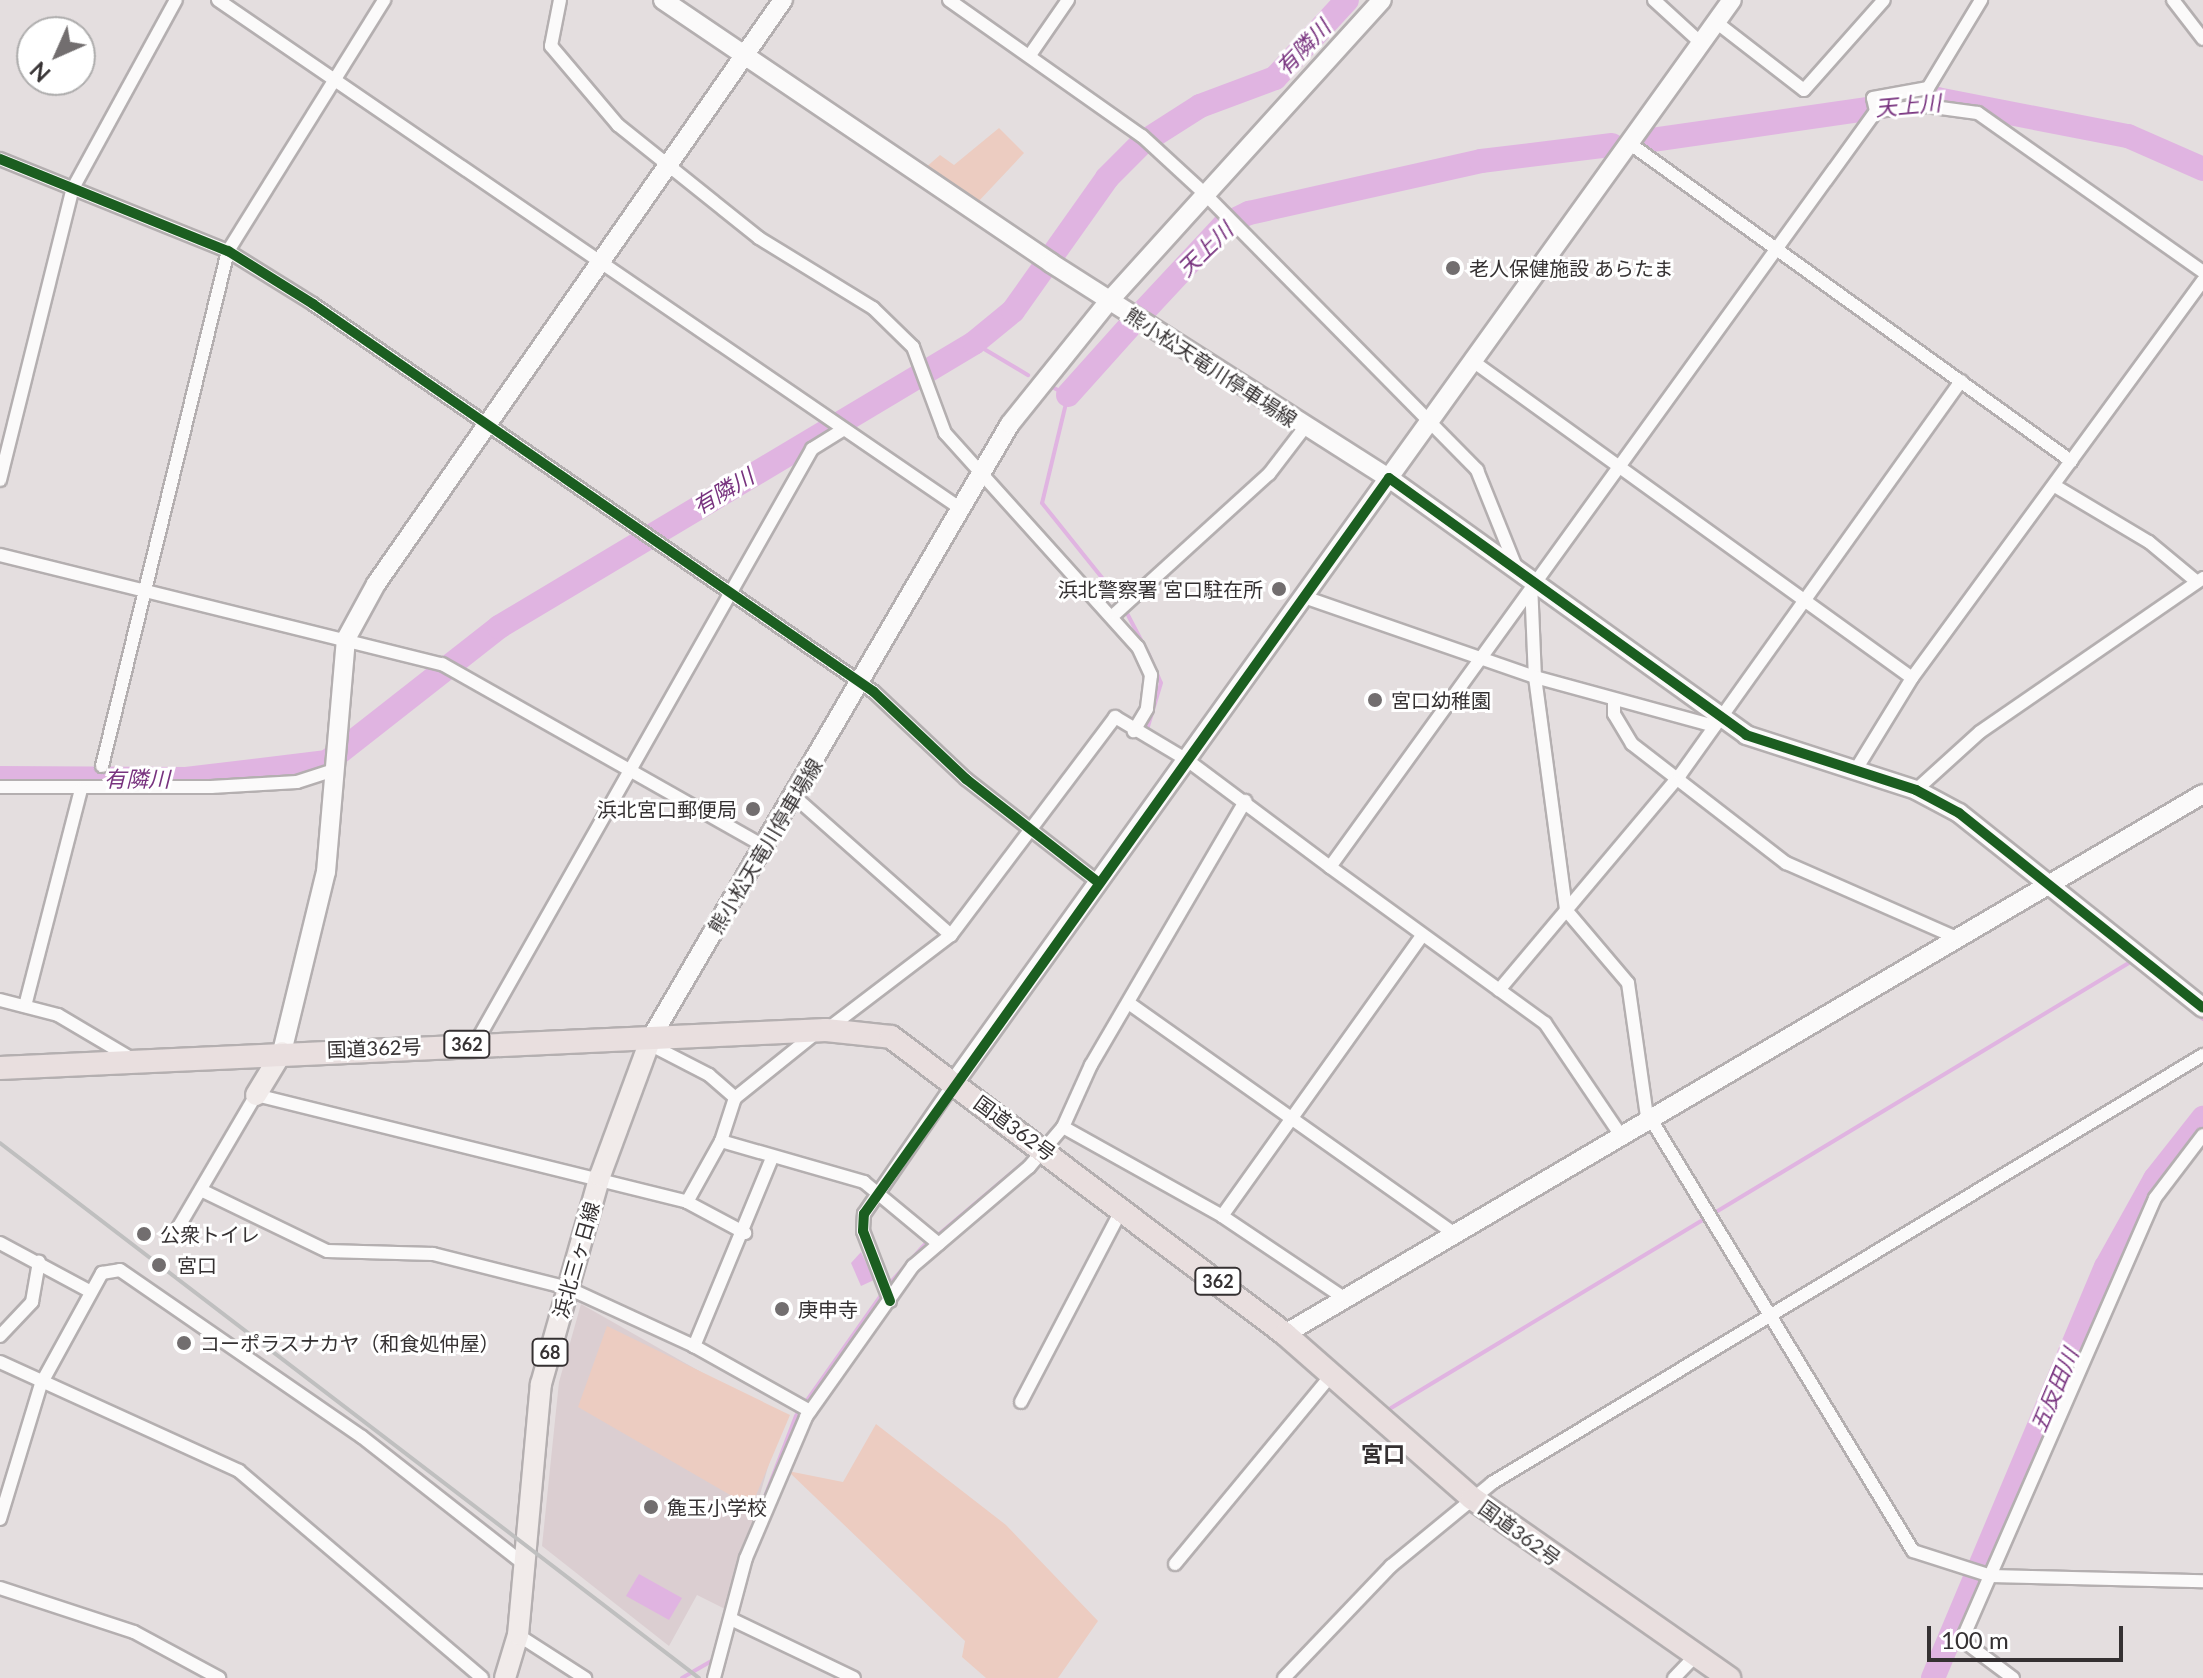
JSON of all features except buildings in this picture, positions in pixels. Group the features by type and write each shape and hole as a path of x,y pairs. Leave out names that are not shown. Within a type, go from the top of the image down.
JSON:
{"highway":[{"name":"国道362号","path":"0,1068 282,1052 650,1041 826,1030 891,1037 1123,1207 1285,1334 1472,1498 1729,1678"}],"main road":[{"name":"浜北三ヶ日線","path":"505,1678 518,1635 541,1384 600,1176 650,1041"},
{"path":"256,1095 282,1052"}],"street":[{"path":"0,480 73,188 176,0"},
{"path":"218,0 824,413 841,431 961,509"},
{"path":"102,766 228,251 384,0"},
{"path":"560,0 550,27 560,62 666,167 896,326 927,374 945,433 985,469 1116,613 1151,675 1147,709 1134,731"},
{"path":"663,0 1109,301 1382,0"},
{"path":"282,1052 326,872 346,639 376,584 783,0"},
{"path":"949,0 1146,140 1205,194 1477,470 1525,578 1566,910 1628,983 1650,1122 1716,1225 1913,1551 1990,1576 2203,1581"},
{"path":"1030,55 1068,0"},
{"path":"1654,0 1700,42"},
{"path":"890,1301 862,1222 878,1191 1732,0"},
{"path":"1716,22 1804,90 1884,0"},
{"path":"1330,867 1484,654 1525,578 1617,464 1875,107 1928,88 1981,0"},
{"path":"2173,0 2203,39"},
{"path":"1875,107 1926,106 1978,113 2203,272"},
{"path":"1629,143 2071,461"},
{"path":"0,159 228,251 489,425 860,684 1028,830 1098,882"},
{"path":"1855,771 1912,678 2203,281"},
{"name":"熊小松天竜川停車場線","path":"650,1041 796,798 985,469 1042,380 1109,301 1389,478 1717,722 1777,749 1916,790 1993,836 2203,1008"},
{"path":"1474,362 1912,678"},
{"path":"1499,990 1678,778 1961,381"},
{"path":"1116,613 1269,474 1305,427"},
{"path":"475,1044 812,449 841,431"},
{"path":"1916,790 1980,732 2199,583 2149,542 2055,486"},
{"path":"0,555 346,639 446,667 765,847"},
{"path":"1304,597 1484,654 1535,677 1614,701 1717,722"},
{"path":"1614,701 1614,714 1632,744 1809,878 1962,940"},
{"path":"687,1202 721,1141 735,1098 793,1045 826,1030 951,935 1115,717 1187,760 1245,801 1422,936 1545,1023 1622,1137"},
{"path":"0,787 81,789 297,782 335,763"},
{"path":"25,1006 81,789"},
{"path":"1285,1334 1962,940 2203,794"},
{"path":"796,798 951,935"},
{"path":"714,1678 733,1620 746,1558 807,1408 890,1301 913,1266 1045,1150 1063,1127 1245,801"},
{"path":"1222,1216 1291,1115 1422,936"},
{"path":"0,1000 83,1027 134,1060"},
{"path":"1130,1004 1455,1234"},
{"path":"650,1041 709,1075 735,1098"},
{"path":"1284,1678 1349,1605 1472,1498 2203,1055"},
{"path":"175,1233 203,1191 256,1095 375,1130 600,1176 687,1202 745,1233"},
{"path":"1063,1127 1222,1216 1344,1298"},
{"path":"2013,1678 1962,1640 2155,1198 2203,1135"},
{"path":"721,1141 878,1191 939,1244"},
{"path":"694,1346 745,1233 772,1158"},
{"path":"203,1191 327,1251 433,1254 609,1300 807,1408"},
{"path":"1021,1402 1123,1207"},
{"path":"0,1243 91,1292"},
{"path":"0,1336 32,1302 39,1262"},
{"path":"0,1519 41,1384 102,1273 134,1277 490,1531 525,1565"},
{"path":"0,1362 41,1384 239,1471 482,1678"},
{"path":"1175,1564 1333,1373"},
{"path":"0,1588 134,1632 219,1678"},
{"path":"733,1620 854,1678"},
{"path":"518,1635 552,1650 585,1678"},
{"path":"1674,1678 1696,1655"}],"shaded area":[{"path":"999,128 1024,153 977,203 924,169 940,155 954,165"},
{"path":"861,1252 874,1280 861,1286 851,1263"},
{"name":"麁玉小学校","path":"581,1304 782,1418 727,1610 697,1595 669,1646 542,1546 559,1382"},
{"path":"607,1326 790,1415 751,1507 578,1407"},
{"path":"876,1424 1006,1525 1098,1621 1058,1678 986,1678 962,1657 965,1641 788,1471 843,1482"},
{"path":"639,1574 682,1598 669,1620 626,1596"}],"waterway":[{"name":"有隣川","path":"0,778 186,779 327,762 499,627 974,343 1013,311 1107,178 1142,143 1200,106 1275,78 1347,0"},
{"name":"天上川","path":"1652,140 1937,99 2128,136 2203,169"},
{"name":"天上川","path":"1142,313 1224,225 1249,213 1481,161 1612,145"},
{"name":"天上川","path":"1068,395 1129,327"},
{"path":"974,343 1028,375"},
{"path":"1050,386 1068,395 1042,503 1120,600 1149,655 1161,683 1146,733"},
{"path":"1391,1408 2132,961"},
{"path":"2145,973 2203,1019"},
{"name":"五反田川","path":"1933,1678 2106,1267 2155,1179 2203,1118"},
{"path":"938,1235 1029,1158"},
{"path":"890,1283 928,1241"},
{"path":"761,1507 796,1416 882,1294"},
{"path":"729,1601 742,1552"},
{"path":"682,1678 715,1659"}],"railway":[{"path":"0,1143 699,1678"}],"cycle path":[{"path":"0,159 228,251 313,304 874,692 966,779 1098,882"},
{"path":"890,1301 863,1231 864,1214 1389,478 1746,735 1916,790 1959,813 2203,1008"}],"place":[{"name":"老人保健施設 あらたま","path":"1453,268"},
{"name":"浜北警察署 宮口駐在所","path":"1279,589"},
{"name":"宮口幼稚園","path":"1375,700"},
{"name":"浜北宮口郵便局","path":"753,809"},
{"name":"公衆トイレ","path":"144,1234"},
{"name":"宮口","path":"159,1265"},
{"name":"庚申寺","path":"782,1309"},
{"name":"コーポラスナカヤ（和食処仲屋）","path":"184,1343"},
{"name":"麁玉小学校","path":"651,1507"}],"district":[{"name":"宮口","path":"1383,1454"}]}
